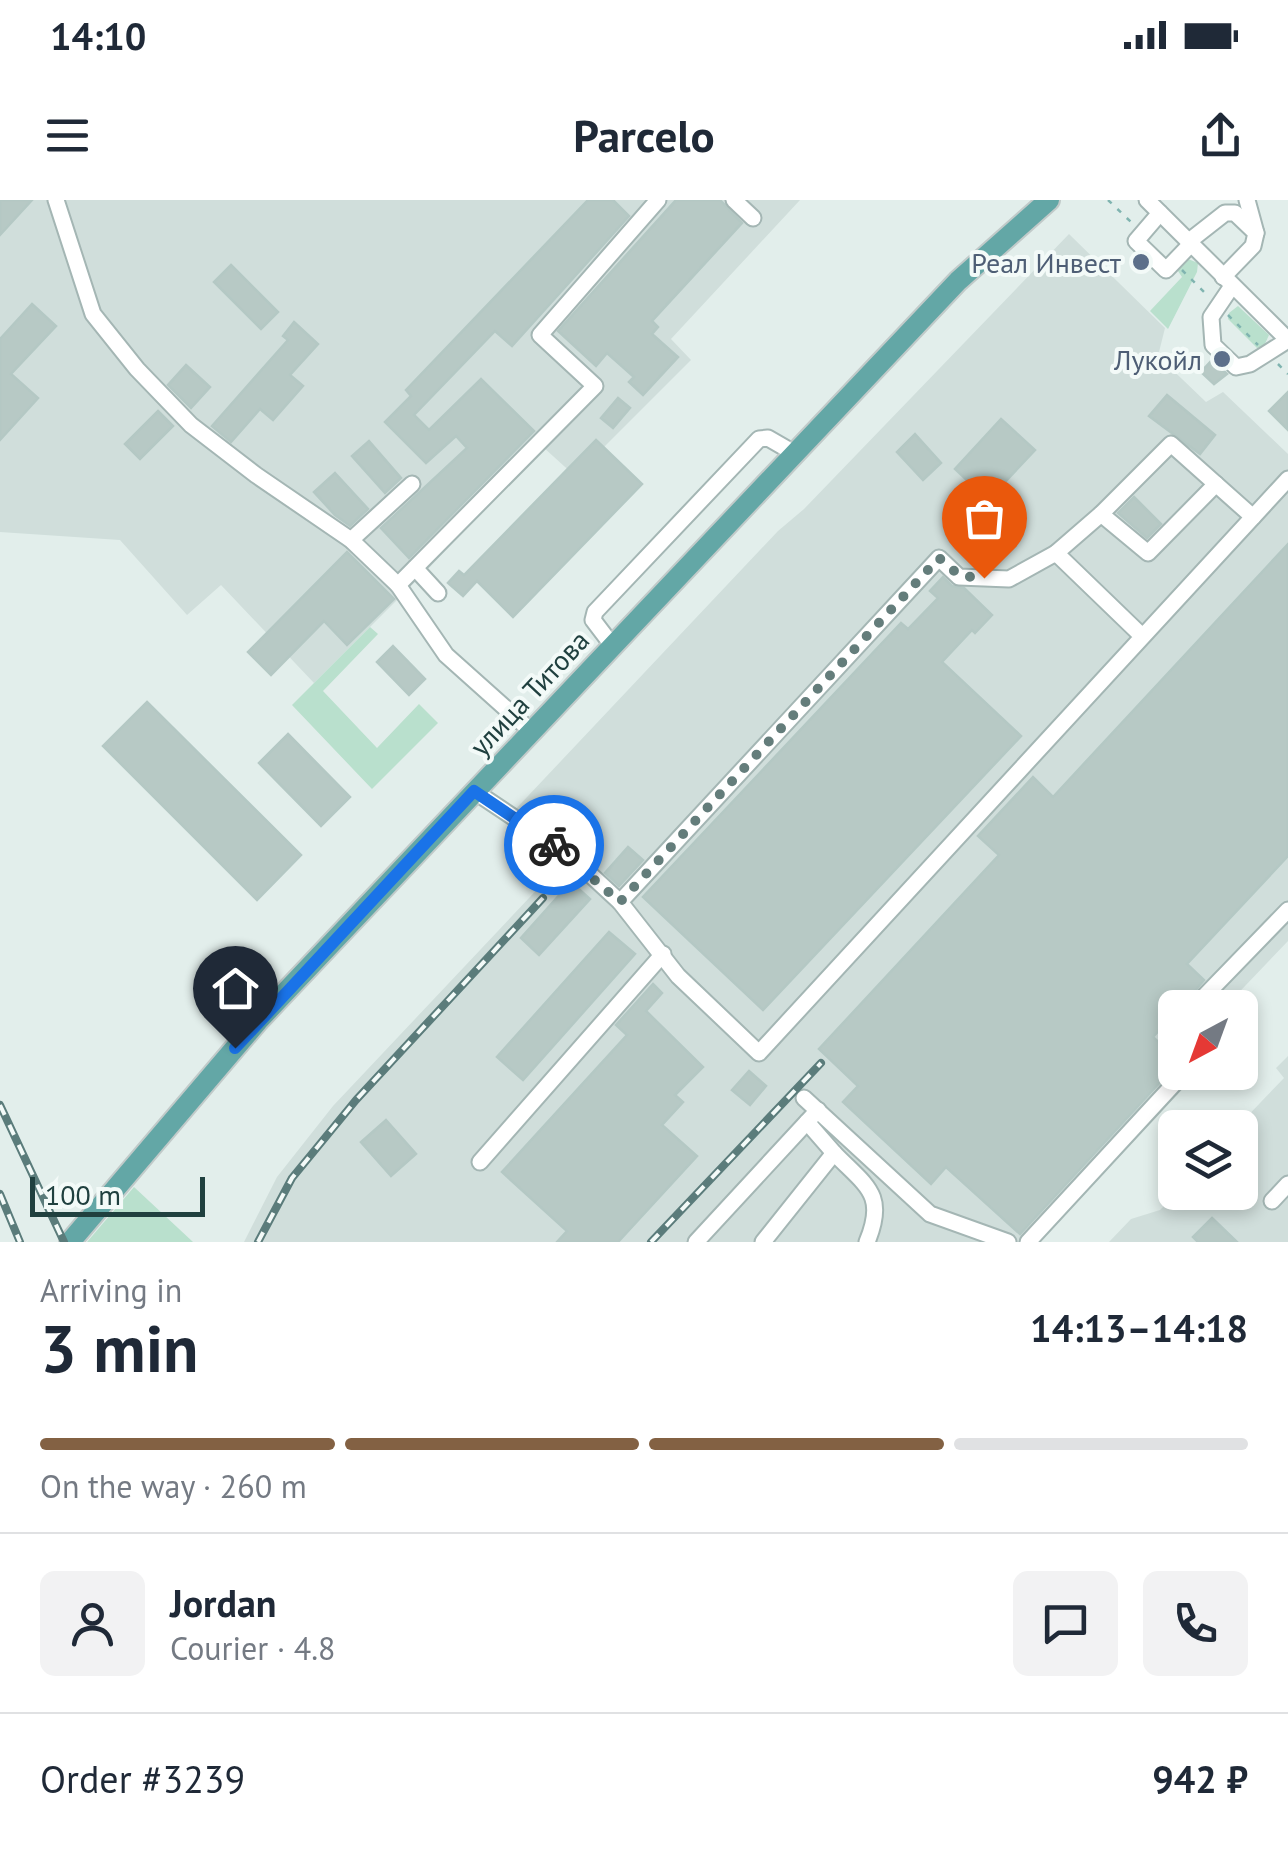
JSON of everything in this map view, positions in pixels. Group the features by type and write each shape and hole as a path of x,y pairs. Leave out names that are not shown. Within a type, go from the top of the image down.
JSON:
{"main road":[{"name":"улица Титова","path":"70,1242 258,1021 474,791 958,280 1049,200"}],"street":[{"path":"56,200 93,314 137,369 191,425 352,540 398,585 446,656 530,732"},
{"path":"398,585 595,386 540,335 658,200"},
{"path":"734,200 753,218"},
{"path":"1146,200 1228,281 1286,335 1267,353 1236,367 1213,345 1211,317 1228,281 1253,246 1256,233 1247,200"},
{"path":"1160,213 1136,241 1166,270 1225,213 1234,213 1256,233"},
{"path":"612,645 593,620 595,612 759,439 768,438 794,452"},
{"path":"620,902 939,558 960,576 1009,579 1056,553 1171,444 1252,517"},
{"path":"474,791 568,854 620,902 678,976 759,1054 1288,480"},
{"path":"352,540 412,484"},
{"path":"1101,514 1148,553 1216,484"},
{"path":"1056,553 1142,636"},
{"path":"415,568 438,593"},
{"path":"1210,990 1288,910"},
{"path":"480,1162 663,954"},
{"path":"1028,1242 1169,1090"},
{"path":"804,1098 834,1153 871,1191 877,1212 867,1242"},
{"path":"704,1239 813,1116"},
{"path":"813,1116 930,1214 1008,1242"},
{"path":"762,1242 834,1153"},
{"path":"1272,1202 1288,1184"}],"path":[{"path":"1108,200 1143,233"},
{"path":"1174,262 1288,374"}],"shaded area":[{"path":"0,200 800,200 671,339 691,360 575,476 543,447 314,683 221,585 187,615 120,540 0,532"},
{"path":"1069,234 1165,328 1158,356 1206,402 1223,392 1288,454 1288,941 1241,990 1158,990 1158,1090 1182,1090 1163,1110 1158,1110 1158,1115 1040,1242 244,1242 277,1177 333,1106 563,862 511,814 778,531 804,509"},
{"path":"1288,1056 1288,1242 1109,1242 1131,1219 1160,1210 1258,1210 1258,1110 1253,1110 1284,1078 1276,1068"}],"green space":[{"path":"1188,259 1198,263 1197,272 1168,329 1150,311 1182,277 1176,268"},
{"path":"1238,306 1269,335 1264,346 1257,348 1228,319"},
{"path":"370,627 378,634 323,691 377,748 419,704 438,723 372,789 292,705"},
{"path":"134,1187 193,1242 87,1242"}],"building":[{"path":"0,200 32,200 0,235"},
{"path":"588,200 613,200 629,216 512,346 495,331 414,415 429,430 481,379 534,431 409,558 381,528 467,448 456,436 426,463 385,422 411,396 406,390"},
{"path":"676,200 720,200 742,223 652,321 658,327 652,334 678,357 643,395 629,382 634,377 607,353 596,366 558,331"},
{"path":"231,265 278,312 261,329 214,282"},
{"path":"32,304 56,326 11,374 38,398 0,440 0,339"},
{"path":"294,322 318,344 290,375 303,386 273,420 260,409 231,442 212,426 288,340 283,336"},
{"path":"1212,360 1227,374 1214,384 1201,372"},
{"path":"186,365 210,387 191,408 168,385"},
{"path":"1288,392 1288,430 1269,411"},
{"path":"1167,395 1215,435 1200,454 1149,416"},
{"path":"618,398 630,408 613,428 601,418"},
{"path":"158,411 173,426 140,459 125,444"},
{"path":"1001,419 1035,450 988,500 955,469"},
{"path":"915,434 941,463 923,480 897,452"},
{"path":"596,440 642,484 513,617 477,581 463,596 448,583 459,571 464,575"},
{"path":"369,441 401,478 385,493 352,456"},
{"path":"335,473 368,509 350,526 314,492"},
{"path":"1134,497 1161,524 1147,538 1118,513"},
{"path":"1288,544 1288,856 1187,964 1204,980 1195,990 1158,990 1158,1032 1153,1037 1158,1042 1158,1084 1020,1234 946,1167 931,1184 843,1102 858,1086 819,1049 999,855 978,836 1033,777 1053,797"},
{"path":"347,552 394,599 347,645 324,621 271,675 248,652"},
{"path":"943,577 952,586 964,588 992,615 942,662 1021,736 763,1010 643,897 901,623 908,629 938,598 930,591"},
{"path":"393,646 425,679 409,695 377,662"},
{"path":"147,702 301,855 257,900 103,746"},
{"path":"288,734 350,797 321,826 259,763"},
{"path":"628,847 643,860 619,886 605,873"},
{"path":"571,882 590,899 539,955 521,938"},
{"path":"609,932 635,954 523,1080 497,1057"},
{"path":"653,984 662,993 646,1011 703,1067 675,1095 683,1102 662,1125 697,1156 618,1242 557,1242 567,1231 502,1172 627,1035 616,1025"},
{"path":"749,1071 766,1086 750,1105 732,1090"},
{"path":"386,1120 416,1154 391,1176 361,1142"},
{"path":"1212,1218 1237,1242 1198,1242 1193,1237"}],"railway":[{"path":"258,1242 292,1178 356,1100 543,898"},
{"path":"651,1242 821,1063"},
{"path":"0,1105 64,1242"},
{"path":"0,1194 20,1242"}],"way so far":[{"path":"554,845 620,902 939,558 960,576 984,578"}],"place":[{"name":"Реал Инвест","path":"1141,262"},
{"name":"Лукойл","path":"1222,359"}],"route":[{"path":"235,1048 474,791 554,845"}]}
